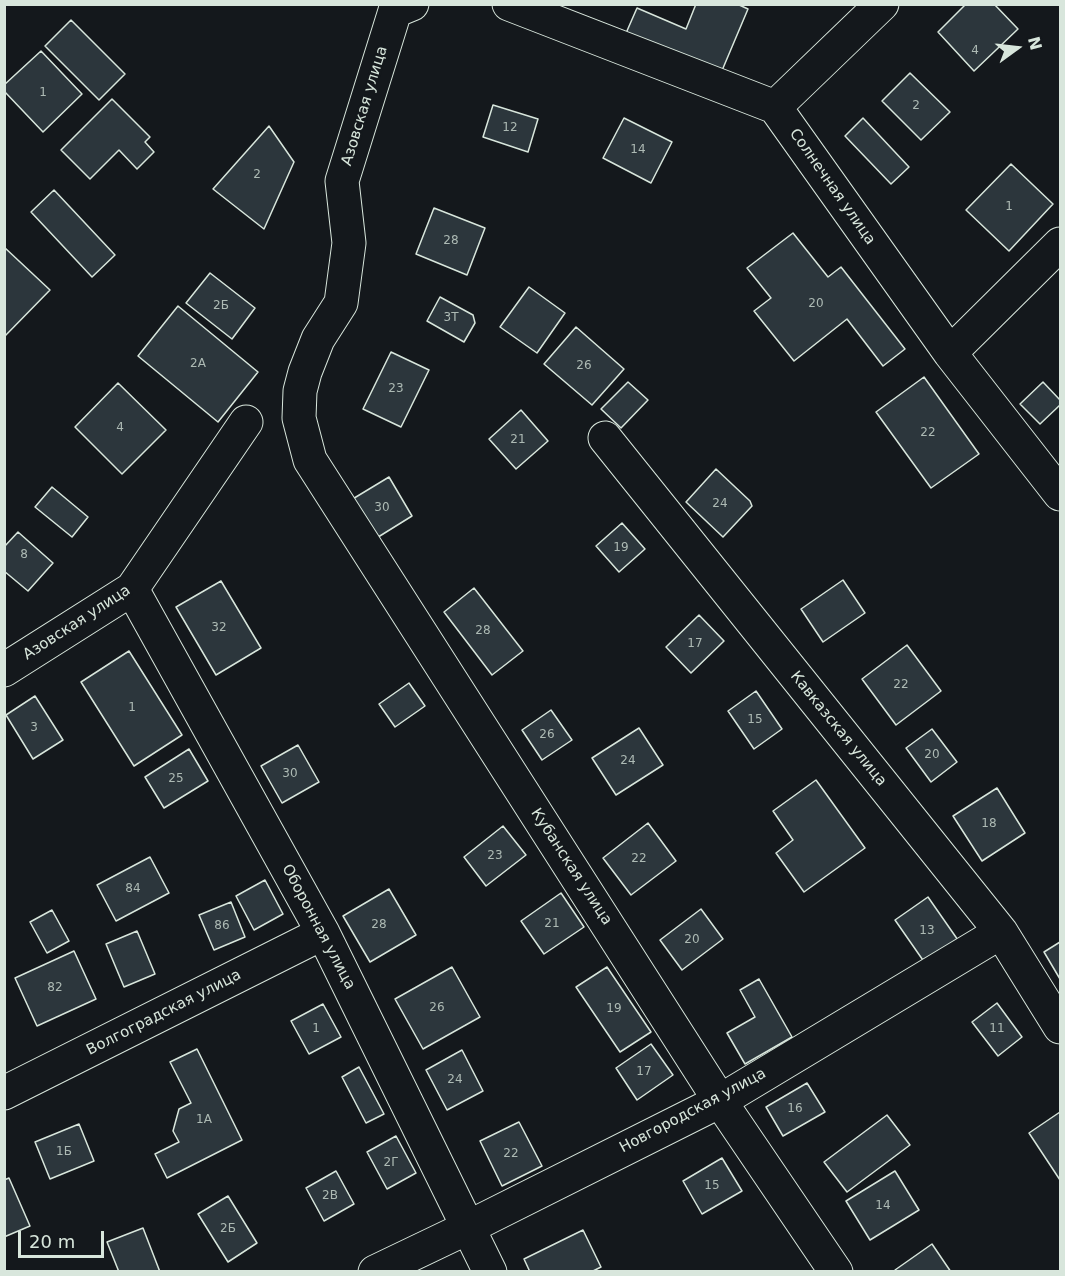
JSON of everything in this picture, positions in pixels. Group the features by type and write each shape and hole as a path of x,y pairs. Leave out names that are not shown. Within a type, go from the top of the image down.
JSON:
{"street":[{"name":"Азовская улица","path":"310,460 299,418 300,391 318,339 341,303 349,243 342,180 395,11 412,4"},
{"path":"509,4 775,106 882,4"},
{"name":"Солнечная улица","path":"775,106 950,353 1060,494"},
{"path":"950,353 1060,244"},
{"name":"Азовская улица","path":"4,670 132,589 246,422"},
{"name":"Кавказская улица","path":"605,438 1001,932 1060,1027"},
{"name":"Кубанская улица","path":"310,460 720,1101 836,1272"},
{"name":"Оборонная улица","path":"132,589 324,933 490,1272"},
{"name":"Новгородская улица","path":"375,1272 720,1101 1001,932"},
{"name":"Волгоградская улица","path":"4,1093 324,933"}],"building":[{"path":"696,4 737,4 748,9 718,80 623,40 637,8 686,29"},
{"path":"966,4 994,4 1018,29 974,71 938,32"},
{"path":"71,20 125,74 99,100 45,46"},
{"path":"41,51 82,94 43,132 4,91 4,85"},
{"path":"910,73 950,112 921,140 882,101"},
{"path":"112,99 150,137 145,142 154,152 137,169 119,150 90,179 61,150"},
{"path":"493,105 538,119 528,152 483,137"},
{"path":"624,118 672,142 651,183 603,158"},
{"path":"863,118 909,167 891,184 845,136"},
{"path":"269,126 294,162 264,229 213,189"},
{"path":"1011,164 1053,204 1009,251 966,210"},
{"path":"54,190 115,255 92,277 31,212"},
{"path":"434,208 485,228 467,275 416,254"},
{"path":"793,233 828,277 841,267 905,349 883,366 847,319 794,361 754,311 771,298 747,268"},
{"path":"4,247 50,290 4,337"},
{"path":"210,273 255,308 232,339 186,303"},
{"path":"529,287 565,313 537,353 500,327"},
{"path":"440,297 473,315 475,323 464,342 427,321"},
{"path":"178,306 258,372 218,422 138,356"},
{"path":"576,327 624,369 592,405 544,364"},
{"path":"391,352 429,370 401,427 363,409"},
{"path":"924,377 979,454 931,488 876,412"},
{"path":"628,382 648,400 621,428 601,409"},
{"path":"1043,382 1060,400 1060,405 1040,424 1020,404"},
{"path":"118,383 166,430 122,474 75,427"},
{"path":"521,410 548,441 516,469 489,439"},
{"path":"716,469 750,501 752,506 723,537 686,502"},
{"path":"389,477 412,516 375,539 351,500"},
{"path":"52,487 88,517 72,537 35,507"},
{"path":"622,523 645,549 619,572 596,546"},
{"path":"18,532 53,563 28,591 4,571 4,547"},
{"path":"843,580 865,613 823,642 801,609"},
{"path":"221,581 261,648 216,675 176,607"},
{"path":"474,588 523,651 492,675 444,612"},
{"path":"699,615 724,641 691,673 666,647"},
{"path":"907,645 941,691 896,725 862,679"},
{"path":"129,651 182,735 134,766 81,682"},
{"path":"409,683 425,706 395,727 379,704"},
{"path":"756,691 782,729 754,749 728,711"},
{"path":"35,696 63,740 33,759 6,715"},
{"path":"551,710 572,740 542,760 522,730"},
{"path":"639,728 663,765 616,795 592,758"},
{"path":"932,729 957,762 931,782 906,748"},
{"path":"298,745 319,782 282,803 261,766"},
{"path":"189,749 208,781 164,808 145,777"},
{"path":"816,780 865,848 804,892 776,853 793,840 773,811"},
{"path":"997,788 1025,833 982,861 953,816"},
{"path":"648,823 676,861 631,895 603,858"},
{"path":"503,826 526,855 486,886 464,857"},
{"path":"150,857 169,893 116,921 97,885"},
{"path":"265,880 283,914 254,930 236,896"},
{"path":"389,889 416,935 370,962 343,916"},
{"path":"561,893 584,927 544,954 521,921"},
{"path":"928,897 960,943 927,966 895,920"},
{"path":"231,902 245,937 214,950 199,915"},
{"path":"701,909 723,939 682,970 660,940"},
{"path":"52,910 69,941 47,953 30,922"},
{"path":"137,931 155,974 124,987 106,944"},
{"path":"1060,942 1060,979 1044,952"},
{"path":"74,951 96,999 37,1026 15,978"},
{"path":"452,967 480,1017 423,1049 395,999"},
{"path":"607,967 651,1032 620,1052 576,987"},
{"path":"759,979 792,1037 745,1064 727,1033 755,1017 740,990"},
{"path":"997,1003 1022,1037 998,1056 972,1022"},
{"path":"323,1004 341,1037 309,1054 291,1021"},
{"path":"651,1044 673,1075 637,1100 616,1068"},
{"path":"197,1049 242,1140 167,1178 155,1154 179,1142 173,1131 179,1109 191,1103 170,1062"},
{"path":"462,1050 483,1091 447,1110 426,1070"},
{"path":"359,1067 384,1114 366,1123 342,1077"},
{"path":"807,1083 825,1112 783,1136 766,1107"},
{"path":"1060,1112 1060,1180 1029,1133"},
{"path":"887,1115 910,1145 847,1192 824,1162"},
{"path":"519,1122 542,1166 502,1186 480,1141"},
{"path":"79,1124 94,1161 50,1179 35,1142"},
{"path":"396,1136 416,1173 387,1189 367,1152"},
{"path":"722,1158 742,1191 702,1214 683,1181"},
{"path":"336,1171 354,1204 324,1221 306,1188"},
{"path":"895,1171 919,1210 870,1240 846,1201"},
{"path":"9,1178 30,1226 4,1237 4,1180"},
{"path":"228,1196 257,1243 228,1262 198,1214"},
{"path":"143,1228 160,1272 119,1272 107,1242"},
{"path":"583,1230 601,1267 591,1272 530,1272 524,1259"},
{"path":"932,1244 951,1272 896,1272 895,1270"}]}
